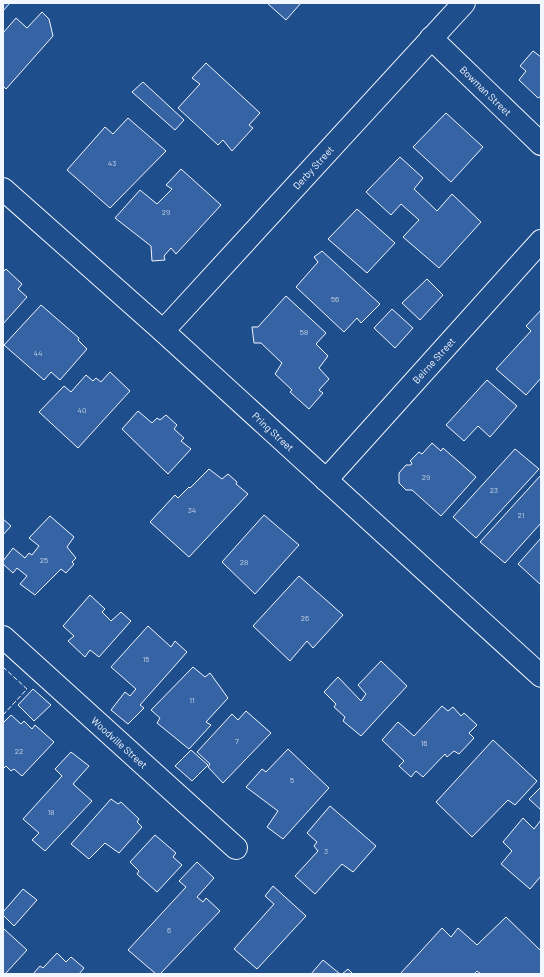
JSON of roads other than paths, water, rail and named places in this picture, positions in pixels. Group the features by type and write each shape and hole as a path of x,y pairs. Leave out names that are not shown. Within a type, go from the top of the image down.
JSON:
{"street":[{"name":"Derby Street","path":"163,331 464,3"},
{"name":"Bowman Street","path":"431,38 541,144"},
{"name":"Pring Street","path":"6,196 163,331 541,676"},
{"name":"Beirne Street","path":"326,480 541,241"},
{"name":"Woodville Street","path":"3,637 236,848"}]}
